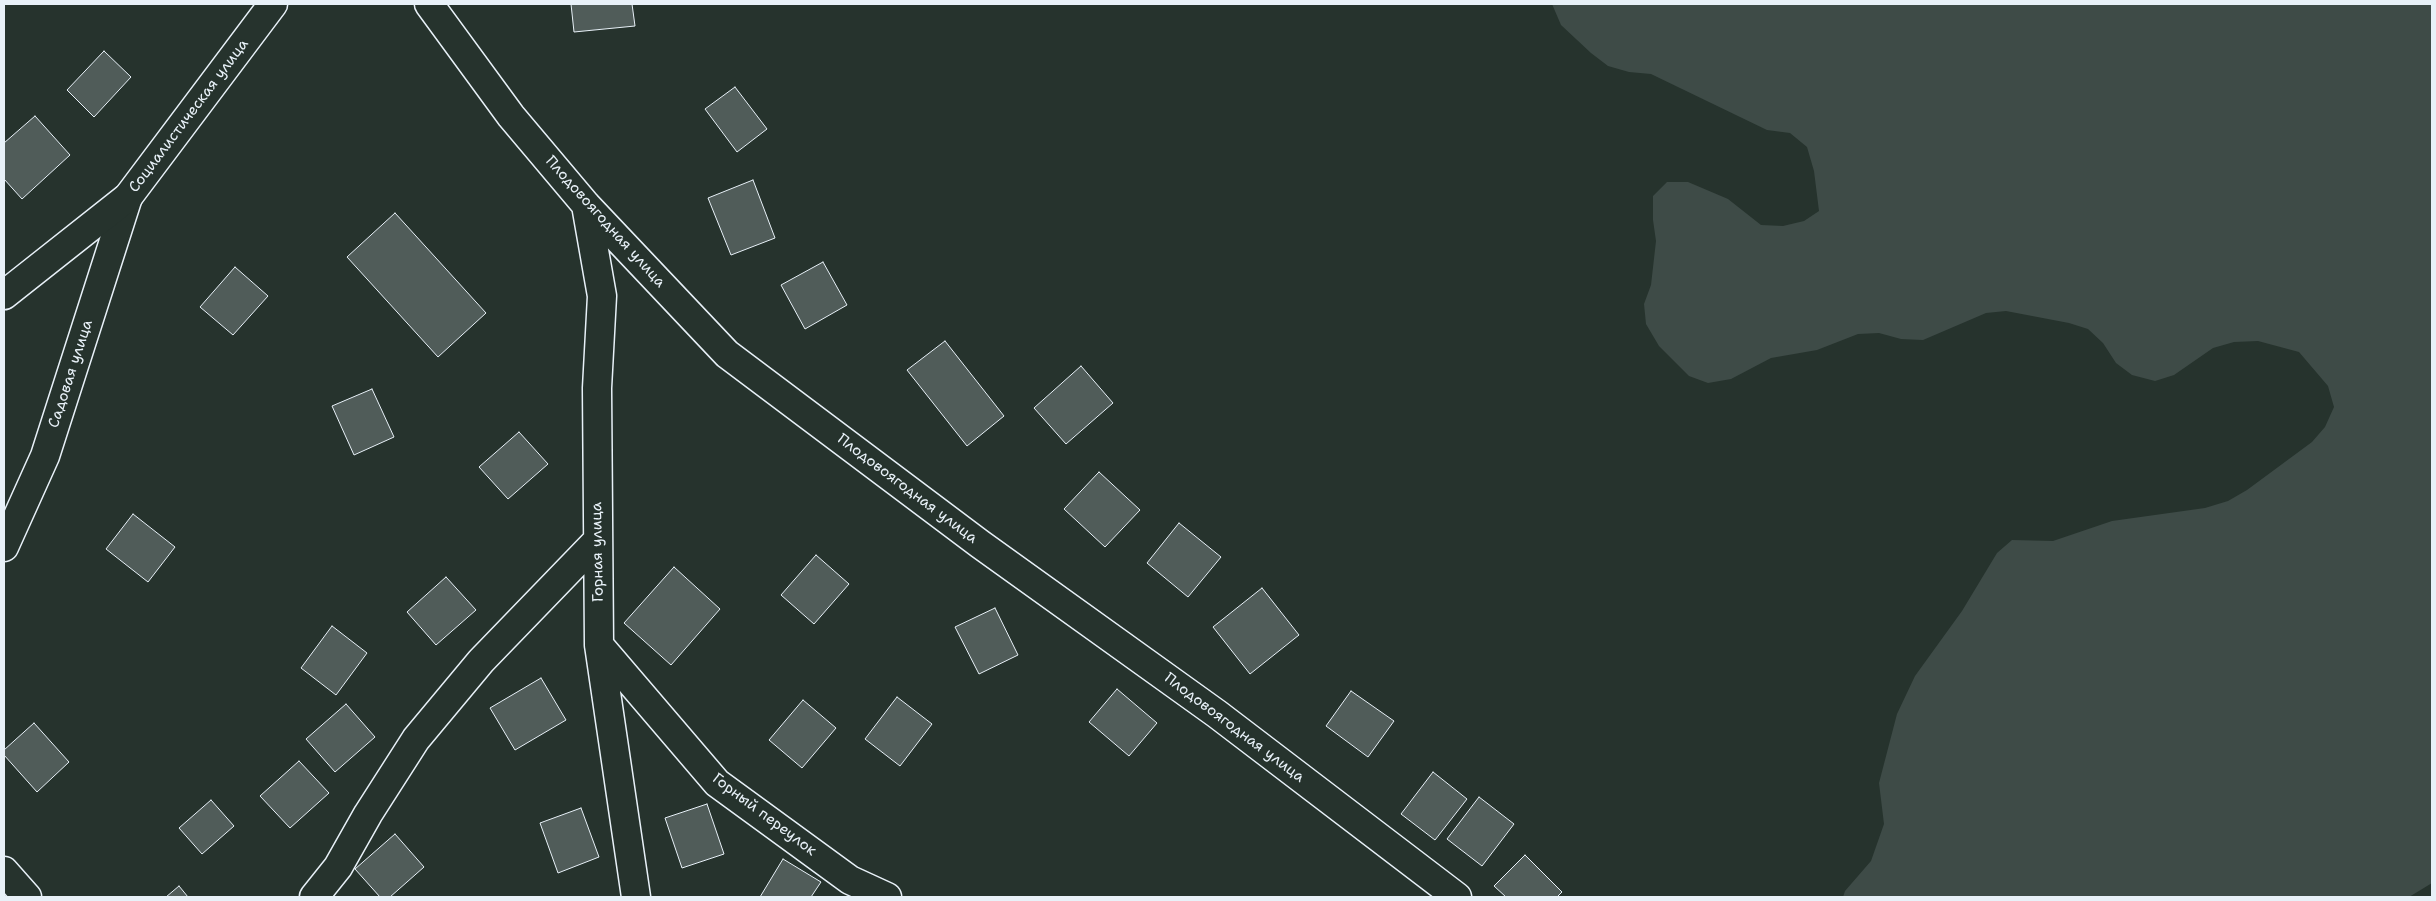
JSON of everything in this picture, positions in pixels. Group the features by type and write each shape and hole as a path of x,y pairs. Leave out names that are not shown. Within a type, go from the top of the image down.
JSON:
{"street":[{"name":"Социалистическая улица","path":"4,295 128,197 273,4"},
{"name":"Плодовоягодная улица","path":"429,4 511,116 586,205 727,354 980,544 1217,714 1457,897"},
{"name":"Садовая улица","path":"4,547 45,456 128,197"},
{"name":"Горная улица","path":"586,205 602,296 597,388 599,645 636,897"},
{"path":"314,897 338,867 416,738 481,661 598,540"},
{"name":"Горный переулок","path":"599,645 717,783 850,880 887,897"},
{"path":"4,871 27,897"}],"shaded area":[{"path":"1552,4 2432,4 2432,883 2409,897 1843,897 1845,891 1871,861 1884,824 1879,783 1897,714 1915,676 1962,611 1997,553 2012,540 2053,541 2112,521 2205,508 2228,501 2247,490 2312,442 2325,427 2334,407 2328,386 2299,352 2258,341 2234,342 2213,348 2174,375 2155,381 2132,375 2116,363 2103,343 2088,329 2069,323 2006,311 1986,313 1923,340 1901,339 1879,333 1858,334 1817,350 1771,358 1731,379 1708,383 1689,376 1659,346 1646,324 1644,304 1651,285 1656,241 1653,220 1653,196 1667,182 1688,182 1728,199 1761,225 1783,226 1804,221 1819,211 1814,171 1807,147 1790,133 1767,130 1651,74 1629,72 1608,66 1561,25"}],"building":[{"path":"571,4 632,4 635,26 574,32"},
{"path":"104,51 131,77 94,117 67,90"},
{"path":"735,87 767,129 737,152 705,109"},
{"path":"35,116 70,155 22,199 4,179 4,143"},
{"path":"753,180 775,238 731,255 708,198"},
{"path":"395,213 486,313 438,357 347,257"},
{"path":"823,262 847,305 805,329 781,285"},
{"path":"235,267 268,296 233,335 200,307"},
{"path":"945,341 1004,416 967,446 907,370"},
{"path":"1081,366 1113,403 1066,444 1034,408"},
{"path":"372,389 394,437 354,455 332,406"},
{"path":"519,432 548,464 508,499 479,467"},
{"path":"1099,472 1140,510 1105,547 1064,509"},
{"path":"133,514 175,547 148,582 106,549"},
{"path":"1179,523 1221,557 1188,597 1147,563"},
{"path":"816,555 849,584 814,624 781,595"},
{"path":"674,567 720,609 671,665 624,623"},
{"path":"446,577 476,610 436,645 407,612"},
{"path":"1262,588 1299,635 1250,674 1213,627"},
{"path":"995,608 1018,655 979,674 955,627"},
{"path":"332,626 367,653 336,695 301,668"},
{"path":"541,678 566,720 515,750 490,708"},
{"path":"1117,689 1157,723 1129,756 1089,722"},
{"path":"1351,691 1394,721 1368,757 1326,726"},
{"path":"897,697 932,724 900,766 865,739"},
{"path":"803,700 836,728 802,768 769,740"},
{"path":"346,704 375,737 335,772 306,739"},
{"path":"34,723 69,762 37,792 4,755 4,750"},
{"path":"299,761 329,793 290,828 260,796"},
{"path":"1433,772 1467,799 1435,840 1401,814"},
{"path":"1479,797 1514,824 1482,866 1447,839"},
{"path":"211,800 234,826 202,854 179,828"},
{"path":"707,804 724,854 682,868 665,818"},
{"path":"581,808 599,857 558,873 540,823"},
{"path":"395,834 424,867 390,897 380,897 355,869"},
{"path":"1525,855 1562,892 1557,897 1506,897 1494,886"},
{"path":"783,859 821,882 811,897 760,897"},
{"path":"179,886 188,897 166,897"}]}
